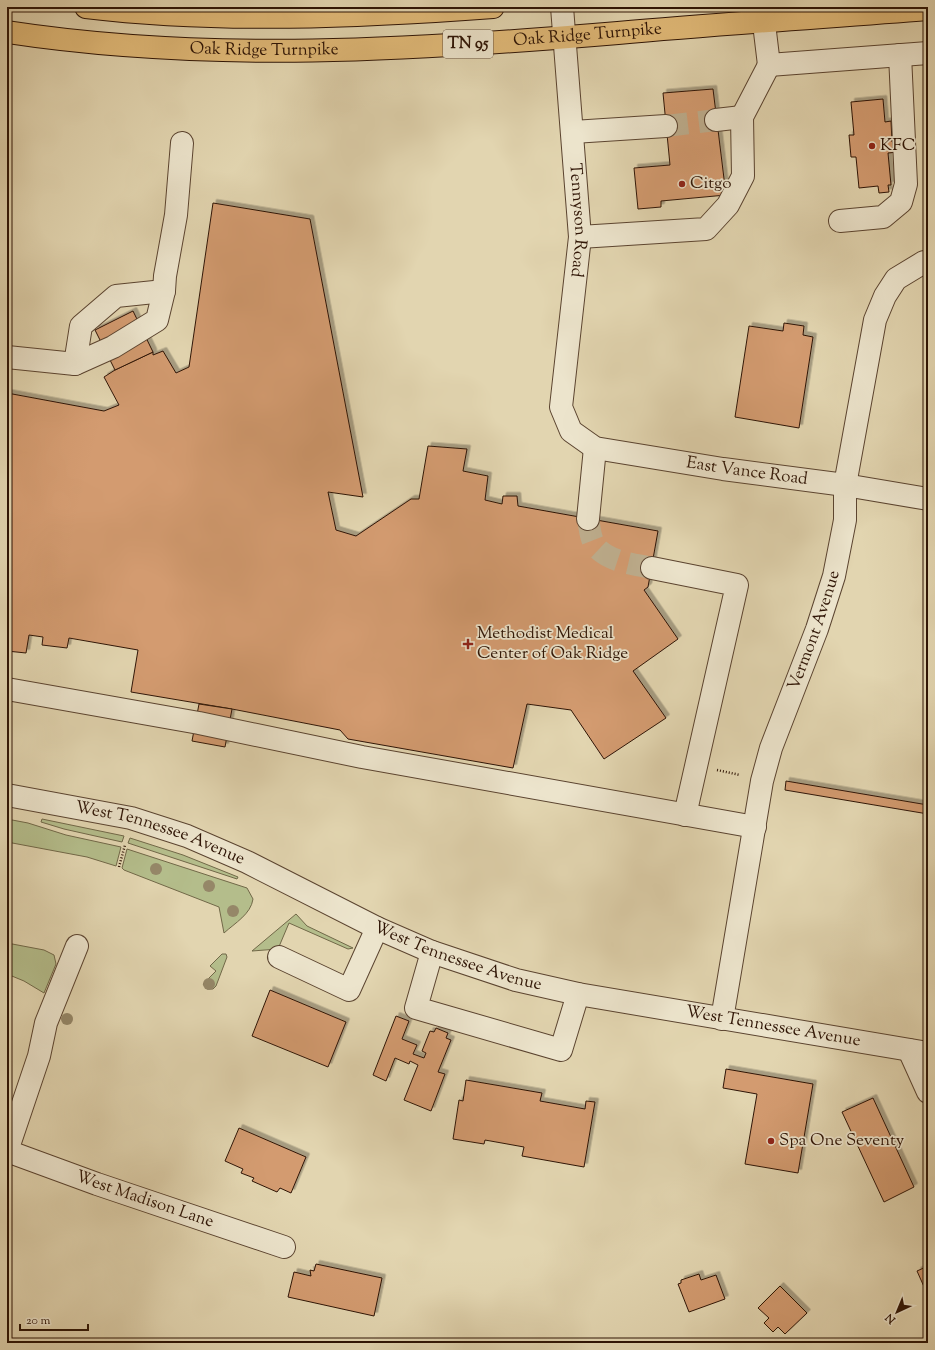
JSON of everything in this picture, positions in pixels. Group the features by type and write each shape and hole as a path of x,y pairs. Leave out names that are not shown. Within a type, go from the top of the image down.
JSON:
{"highway":[{"name":"Oak Ridge Turnpike","path":"86,7 174,14 250,17 353,11 493,7"},
{"name":"Oak Ridge Turnpike","path":"7,32 121,45 189,50 273,51 432,46 565,38 763,14 928,9"}],"street":[{"name":"Tennyson Road","path":"562,7 573,132 580,237 561,407 571,431"},
{"path":"580,237 706,229 728,205 743,176 742,117 769,65 763,14"},
{"path":"769,65 928,53"},
{"path":"840,221 883,217 901,202 906,184 900,55"},
{"path":"716,120 742,117"},
{"path":"573,132 666,126"},
{"path":"7,357 75,364 113,347 157,320 164,291 165,276 176,216 182,143"},
{"name":"Vermont Avenue","path":"722,1018 762,781 771,748 817,629 834,576 845,520 844,485 875,320 885,296 896,279 924,262 928,262"},
{"path":"75,364 81,326 116,296 164,291"},
{"name":"East Vance Road","path":"571,431 595,448 723,469 844,485 928,499"},
{"path":"588,519 595,448"},
{"path":"652,568 737,585 685,815"},
{"path":"7,690 199,723 362,757 754,827"},
{"name":"West Tennessee Avenue","path":"7,795 131,818 187,836 247,862 377,928 432,952 516,980 578,994 919,1051"},
{"path":"279,957 349,990 377,928"},
{"path":"7,1151 39,1056 46,1023 77,946"},
{"path":"432,952 416,1008 561,1050 578,994"},
{"path":"919,1051 928,1092"},
{"name":"West Madison Lane","path":"7,1151 97,1184 284,1247"}],"path":[{"path":"119,867 125,845"}],"green space":[{"path":"7,819 28,823 66,835 121,847 116,866 87,857 7,842"},
{"path":"42,819 124,836 122,842 64,829 41,822"},
{"path":"130,838 183,855 238,877 237,879 128,843"},
{"path":"127,849 247,888 253,899 252,904 246,914 224,933 219,907 124,870 122,868"},
{"path":"296,914 307,926 353,948 348,949 289,923 278,949 252,951"},
{"path":"7,943 44,950 54,955 56,964 44,993 24,981 7,974"},
{"path":"222,954 226,954 227,957 216,986 213,989 207,989 203,984 216,971 210,966"}],"building":[{"path":"713,89 726,195 661,201 661,207 638,209 634,168 670,165 663,93"},
{"path":"883,99 885,122 891,121 892,142 897,141 898,152 888,153 891,185 888,185 889,192 879,193 878,186 859,188 856,157 851,157 849,135 854,135 851,102"},
{"path":"213,203 310,219 363,497 328,492 336,530 356,536 411,499 419,499 428,446 467,449 463,471 488,476 485,500 502,504 503,496 517,496 518,506 658,531 648,587 644,590 678,639 633,671 666,718 604,759 571,710 527,704 513,768 348,739 340,730 232,709 131,692 138,650 69,638 67,648 42,645 43,637 29,635 26,653 7,651 7,393 104,411 119,405 104,377 115,370 153,352 153,355 163,351 176,373 189,367"},
{"path":"133,311 153,352 115,370 95,330"},
{"path":"784,323 804,326 803,335 813,337 799,428 735,417 749,326 783,331"},
{"path":"199,704 232,709 225,747 192,741"},
{"path":"786,781 928,805 928,814 785,790"},
{"path":"270,990 346,1022 328,1067 252,1036"},
{"path":"396,1016 409,1021 402,1039 417,1045 413,1054 424,1058 426,1053 422,1051 430,1031 434,1032 436,1028 448,1033 446,1038 451,1040 438,1072 445,1074 431,1111 404,1100 418,1065 410,1061 409,1064 395,1058 386,1081 373,1075"},
{"path":"726,1069 813,1084 798,1173 745,1164 757,1094 723,1088"},
{"path":"466,1080 542,1093 540,1101 585,1109 586,1101 595,1102 584,1167 522,1156 524,1147 485,1140 484,1144 453,1139 459,1100 463,1101"},
{"path":"873,1098 914,1187 884,1202 842,1112"},
{"path":"239,1128 306,1157 291,1193 280,1188 277,1192 252,1181 254,1178 241,1173 243,1169 225,1161"},
{"path":"316,1264 382,1278 374,1316 288,1297 294,1272 311,1276 310,1270 314,1271"},
{"path":"928,1266 928,1287 925,1289 917,1271"},
{"path":"699,1274 701,1280 716,1275 725,1299 689,1312 678,1284 681,1283 681,1280"},
{"path":"780,1286 807,1313 785,1334 778,1327 773,1332 764,1323 769,1318 758,1308"}],"tunnel":[{"path":"666,126 716,120"},
{"path":"588,519 593,541 602,553 623,562 652,568"}],"place":[{"name":"KFC","path":"872,146"},
{"name":"Citgo","path":"682,184"},
{"name":"Methodist Medical Center of Oak Ridge","path":"468,644"},
{"name":"Spa One Seventy","path":"771,1141"}]}
